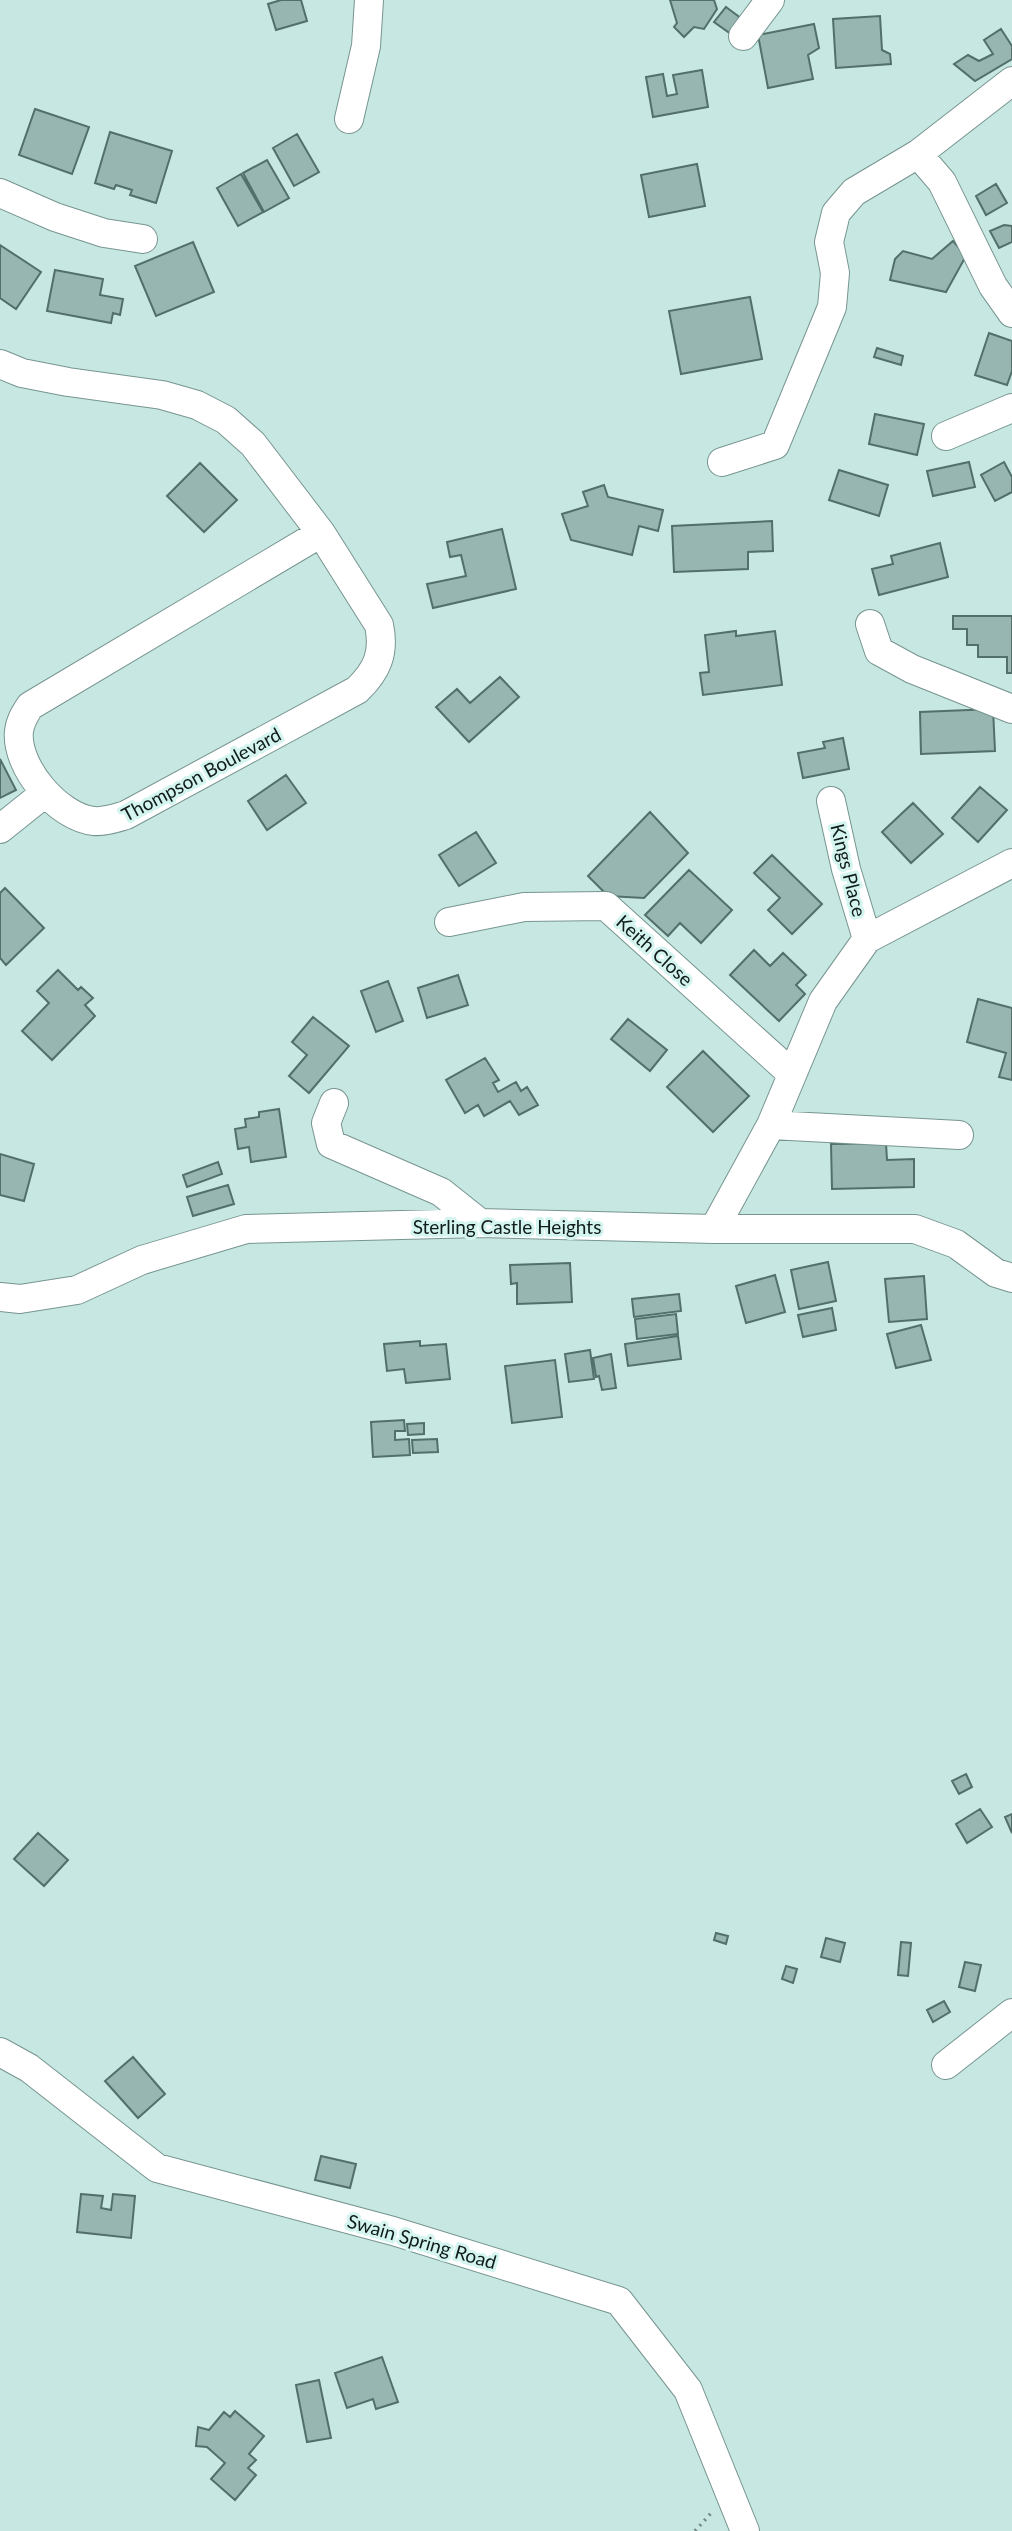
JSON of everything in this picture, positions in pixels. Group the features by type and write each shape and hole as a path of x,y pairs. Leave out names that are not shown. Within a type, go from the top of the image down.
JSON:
{"street":[{"path":"349,118 366,46 369,0"},
{"path":"743,36 770,0"},
{"path":"722,462 775,445 832,307 835,273 829,242 836,213 855,192 918,154 1012,81"},
{"path":"918,154 942,182 993,286 1012,313"},
{"path":"0,193 55,217 104,233 144,239"},
{"name":"Thompson Boulevard","path":"0,364 22,373 162,395 197,405 226,420 253,443 321,533 379,625 382,640 380,657 372,675 357,690 126,815 95,821 65,812 46,793 24,760 19,746 22,719 30,706 321,533"},
{"path":"946,436 1012,408"},
{"path":"870,624 879,651 912,668 1012,709"},
{"path":"0,830 46,793"},
{"name":"Kings Place","path":"831,801 846,869 867,939"},
{"path":"714,1229 771,1125 823,1001 867,939 1012,863"},
{"name":"Keith Close","path":"449,922 524,907 606,906 791,1073"},
{"path":"334,1103 327,1123 331,1144 441,1192 480,1223"},
{"path":"771,1125 959,1135"},
{"name":"Sterling Castle Heights","path":"0,1297 20,1299 77,1290 142,1260 247,1229 480,1223 714,1229 915,1229 956,1244 996,1273 1012,1278"},
{"path":"946,2066 1012,2012"},
{"name":"Swain Spring Road","path":"0,2052 29,2068 158,2168 393,2231 618,2301 688,2390 745,2531"}],"building":[{"path":"281,0 301,0 307,21 276,30 268,4"},
{"path":"670,0 714,0 717,9 704,29 694,27 684,37 674,27 677,23"},
{"path":"726,7 742,19 731,34 714,22"},
{"path":"880,16 882,50 890,54 891,64 836,68 833,19"},
{"path":"814,24 819,48 808,55 813,79 768,88 758,35"},
{"path":"1001,29 1012,46 1012,59 975,81 954,64 968,55 979,61 993,54 984,40"},
{"path":"702,70 708,107 653,117 646,77 663,74 667,96 677,94 673,75"},
{"path":"35,109 89,127 72,174 19,155"},
{"path":"110,132 172,151 156,203 130,195 132,190 116,185 114,189 95,183"},
{"path":"297,134 319,172 294,186 273,148"},
{"path":"267,160 289,198 264,212 243,173"},
{"path":"697,164 705,206 649,217 641,175"},
{"path":"241,174 263,212 238,226 217,188"},
{"path":"996,184 1007,203 986,215 976,196"},
{"path":"1004,225 1012,226 1012,242 999,248 990,231"},
{"path":"953,241 966,256 946,292 890,280 895,259 903,251 932,259"},
{"path":"193,242 214,292 156,316 135,266"},
{"path":"0,245 41,272 16,309 0,298"},
{"path":"55,270 103,279 100,295 123,299 120,315 113,313 111,323 47,311"},
{"path":"750,297 762,359 681,374 669,311"},
{"path":"989,333 1012,341 1012,371 1007,385 975,375"},
{"path":"877,348 903,356 901,365 874,357"},
{"path":"875,414 924,424 917,455 869,444"},
{"path":"969,462 975,487 933,496 927,471"},
{"path":"1004,462 1012,477 1012,492 995,501 981,475"},
{"path":"200,463 237,500 204,532 167,496"},
{"path":"839,470 888,485 879,516 829,500"},
{"path":"604,485 608,497 663,510 658,531 639,526 632,555 571,540 562,514 588,506 583,492"},
{"path":"772,521 773,551 748,552 748,569 674,572 672,526"},
{"path":"502,529 516,589 433,608 427,584 466,576 461,555 450,557 447,542"},
{"path":"940,543 948,577 879,595 872,569 893,564 891,556"},
{"path":"953,616 1012,616 1012,673 1007,673 1007,657 978,657 978,645 967,645 967,629 953,629"},
{"path":"736,631 736,636 775,631 782,685 703,695 700,673 709,672 705,635"},
{"path":"500,677 519,697 469,742 436,707 457,689 470,703"},
{"path":"993,709 995,751 921,754 920,712"},
{"path":"843,738 849,769 803,778 798,753 825,748 823,742"},
{"path":"0,759 16,790 0,798"},
{"path":"286,775 306,803 267,830 248,801"},
{"path":"980,787 1007,810 978,842 952,818"},
{"path":"913,803 943,834 911,863 882,832"},
{"path":"650,812 688,853 644,898 608,896 588,876"},
{"path":"476,832 496,863 459,886 439,855"},
{"path":"772,855 822,904 792,934 768,910 780,898 754,873"},
{"path":"689,870 732,910 701,943 680,923 668,936 645,915"},
{"path":"5,888 44,928 6,965 0,958 0,893"},
{"path":"754,950 770,966 783,953 806,975 796,985 805,994 779,1021 730,975"},
{"path":"58,970 78,990 81,987 93,998 85,1005 95,1016 52,1060 22,1031 49,1003 37,991"},
{"path":"458,975 468,1005 427,1018 418,988"},
{"path":"388,981 403,1021 376,1032 361,991"},
{"path":"978,999 1012,1008 1012,1080 999,1077 1006,1053 967,1042"},
{"path":"313,1017 349,1046 309,1093 289,1076 307,1055 292,1042"},
{"path":"628,1019 667,1050 650,1071 611,1039"},
{"path":"703,1051 749,1096 713,1132 667,1087"},
{"path":"485,1058 499,1080 493,1083 498,1092 516,1082 521,1091 527,1087 538,1105 519,1115 510,1101 484,1116 478,1105 465,1113 446,1080"},
{"path":"279,1109 286,1157 251,1162 249,1147 238,1149 235,1129 246,1127 245,1119 259,1117 259,1112"},
{"path":"886,1143 887,1160 914,1159 914,1187 832,1189 831,1144"},
{"path":"0,1154 34,1164 24,1201 0,1195"},
{"path":"218,1162 222,1174 187,1187 183,1175"},
{"path":"228,1185 234,1204 193,1216 187,1197"},
{"path":"828,1262 836,1301 799,1309 791,1270"},
{"path":"570,1263 572,1302 517,1304 517,1283 511,1284 510,1265"},
{"path":"775,1275 785,1312 746,1323 736,1286"},
{"path":"924,1276 927,1319 889,1322 885,1279"},
{"path":"679,1294 681,1311 634,1317 632,1299"},
{"path":"832,1308 836,1330 803,1337 798,1315"},
{"path":"676,1314 678,1334 637,1339 635,1319"},
{"path":"921,1325 931,1360 896,1368 887,1334"},
{"path":"678,1336 681,1359 628,1366 625,1344"},
{"path":"420,1341 420,1346 446,1344 450,1379 406,1383 404,1369 387,1371 384,1344"},
{"path":"590,1350 594,1379 569,1382 565,1354"},
{"path":"611,1354 616,1388 602,1390 599,1376 596,1377 593,1358"},
{"path":"555,1360 562,1417 512,1423 505,1366"},
{"path":"404,1420 405,1431 395,1431 395,1440 409,1439 410,1455 373,1457 371,1422"},
{"path":"424,1423 424,1434 408,1435 407,1424"},
{"path":"437,1439 438,1452 413,1453 412,1440"},
{"path":"966,1774 972,1787 959,1794 952,1781"},
{"path":"980,1809 992,1827 967,1843 956,1824"},
{"path":"1012,1814 1012,1833 1005,1817"},
{"path":"38,1833 68,1860 44,1886 14,1859"},
{"path":"716,1933 728,1936 726,1944 714,1940"},
{"path":"826,1938 845,1943 840,1962 821,1957"},
{"path":"901,1942 911,1943 908,1976 898,1975"},
{"path":"965,1962 981,1965 975,1991 959,1987"},
{"path":"786,1966 797,1969 793,1983 782,1979"},
{"path":"944,2001 950,2012 933,2022 927,2010"},
{"path":"133,2057 165,2094 138,2118 105,2081"},
{"path":"321,2156 356,2164 350,2188 315,2180"},
{"path":"81,2194 103,2196 101,2208 111,2210 113,2194 135,2196 131,2238 77,2232"},
{"path":"382,2357 398,2402 376,2409 373,2399 347,2408 335,2373"},
{"path":"319,2380 331,2438 307,2442 296,2385"},
{"path":"235,2411 264,2436 249,2454 256,2460 248,2468 256,2475 235,2500 211,2479 225,2463 207,2447 196,2446 198,2427 209,2430 224,2412 230,2417"}]}
